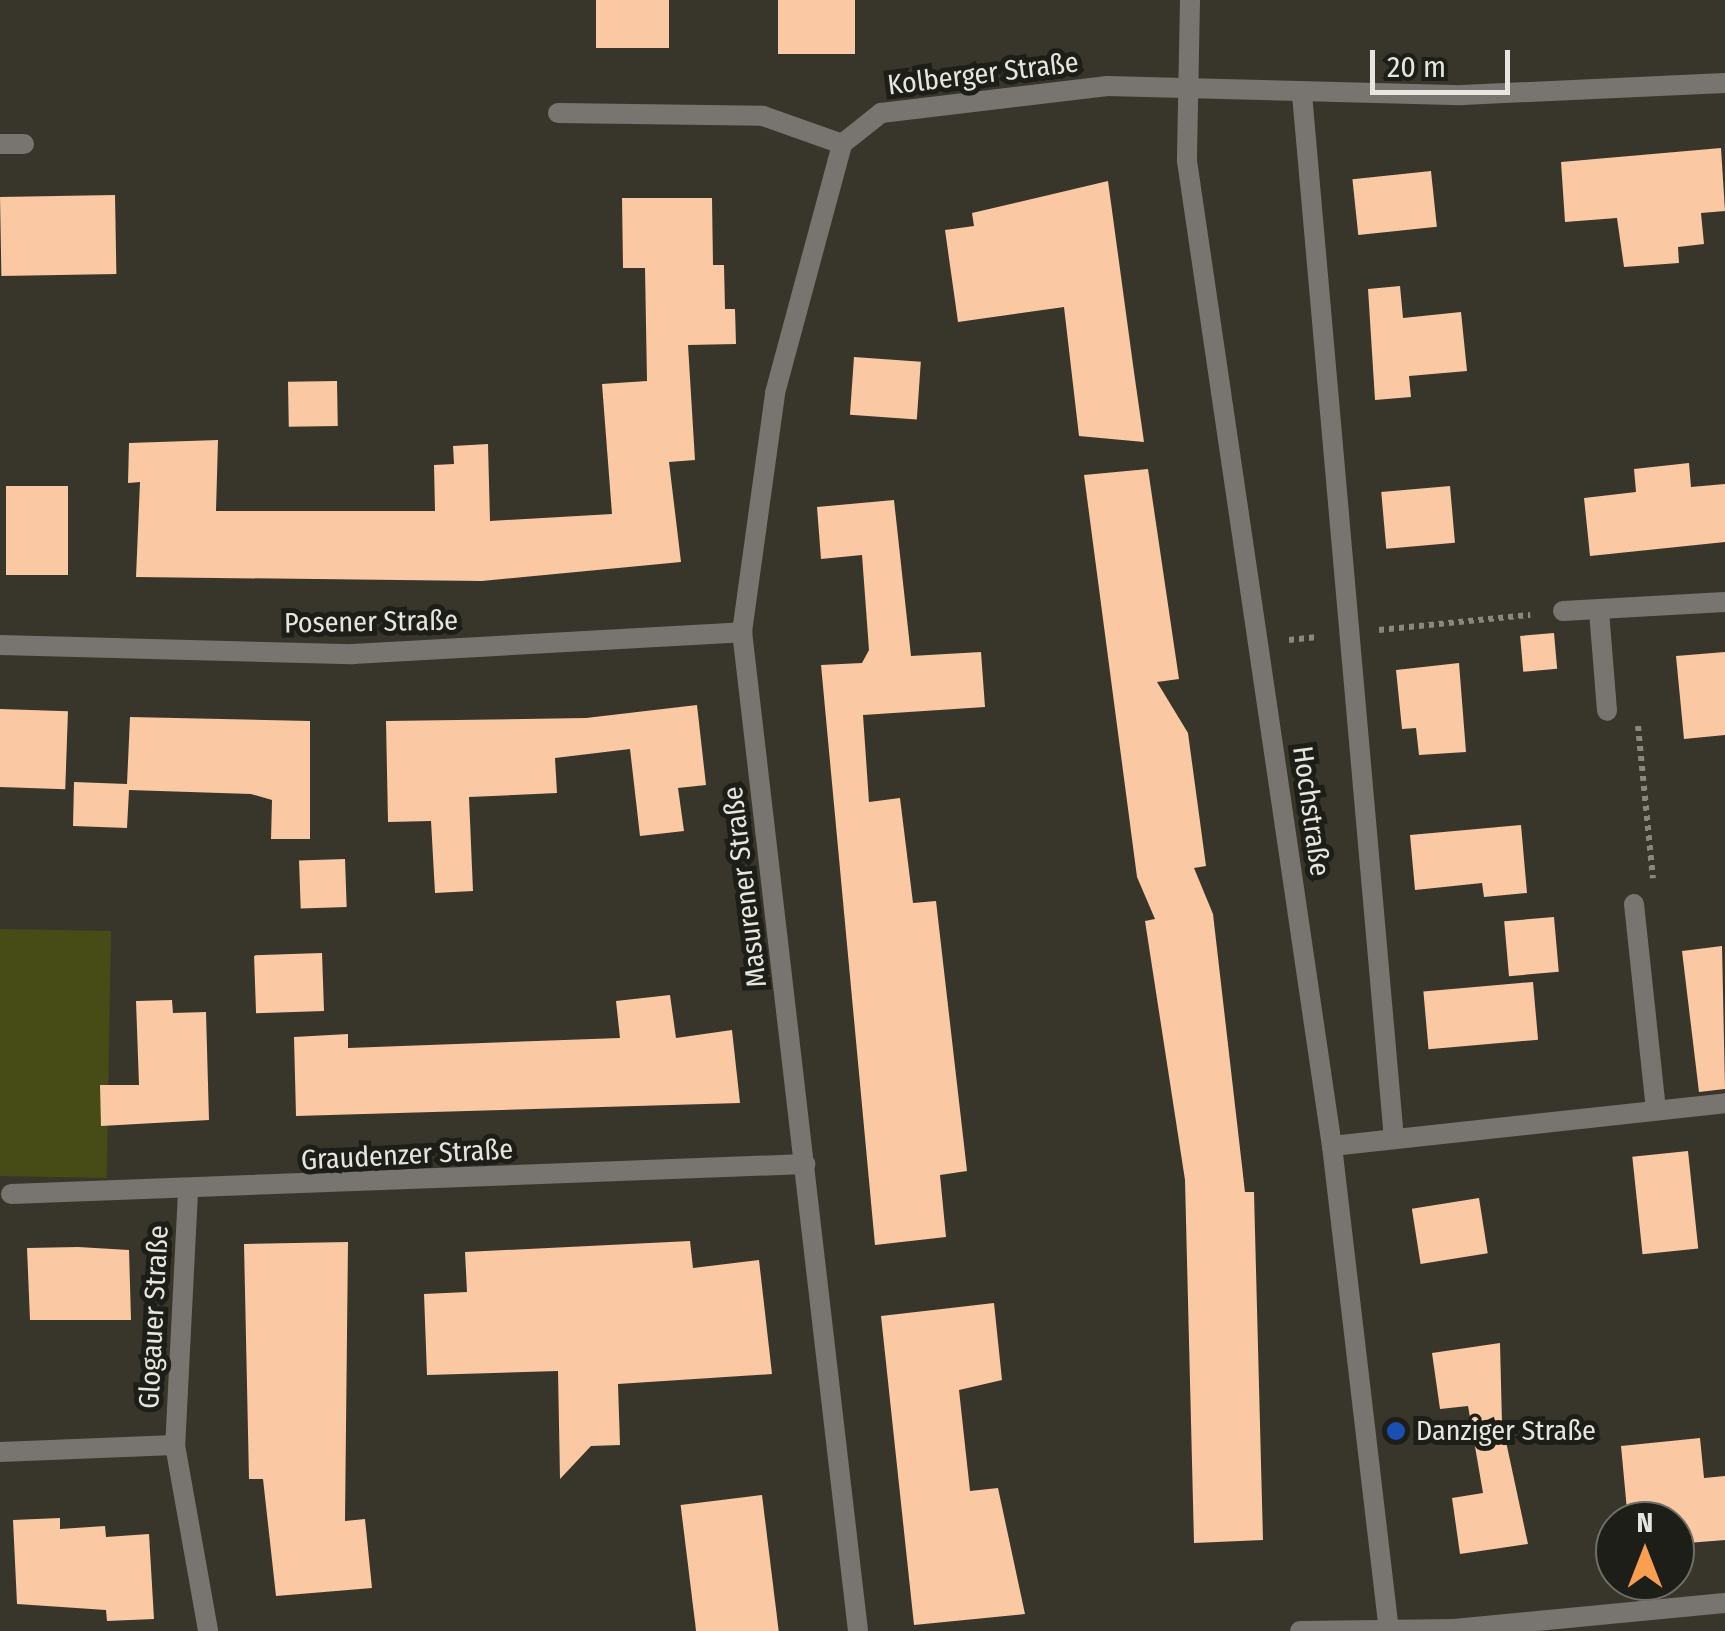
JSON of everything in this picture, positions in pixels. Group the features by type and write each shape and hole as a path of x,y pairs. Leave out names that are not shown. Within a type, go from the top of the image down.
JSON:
{"street":[{"name":"Hochstraße","path":"1190,0 1187,161 1332,1146 1389,1628"},
{"name":"Kolberger Straße","path":"842,144 881,112 1190,84 1302,94 1725,83"},
{"path":"1302,94 1394,1139"},
{"path":"558,113 763,116 842,144"},
{"path":"0,144 24,144"},
{"name":"Masurener Straße","path":"842,144 774,393 742,632 858,1631"},
{"path":"1563,612 1725,602"},
{"path":"1599,611 1607,712"},
{"name":"Posener Straße","path":"0,645 353,654 742,632"},
{"path":"1634,904 1656,1110"},
{"path":"1332,1146 1725,1103"},
{"name":"Graudenzer Straße","path":"12,1194 188,1192 806,1164"},
{"name":"Glogauer Straße","path":"188,1192 175,1445 208,1631"},
{"name":"Glogauer Straße","path":"0,1452 175,1445"},
{"path":"1300,1631 1454,1628 1725,1604"}],"path":[{"path":"1258,643 1563,612"},
{"path":"1636,705 1655,897"}],"green space":[{"path":"0,929 111,931 107,1178 0,1176"}],"building":[{"path":"596,0 669,0 669,48 596,48"},
{"path":"778,0 855,0 855,54 778,54"},
{"path":"1721,148 1725,211 1701,213 1704,244 1678,247 1679,263 1624,267 1617,218 1565,222 1561,162"},
{"path":"1431,171 1437,227 1358,235 1352,179"},
{"path":"1108,181 1144,442 1079,436 1064,307 958,322 945,230 974,226 972,213"},
{"path":"115,195 116,274 1,276 0,197"},
{"path":"622,198 712,198 713,265 724,265 725,309 735,309 736,344 688,345 695,460 669,462 681,562 482,581 136,577 140,482 128,483 129,443 218,440 216,511 435,511 434,465 454,464 453,446 488,444 490,521 612,514 602,384 647,381 645,268 623,268"},
{"path":"1400,286 1403,318 1461,312 1467,371 1409,376 1411,397 1375,400 1368,289"},
{"path":"854,357 921,362 917,420 850,415"},
{"path":"337,381 338,426 289,427 288,382"},
{"path":"1689,463 1691,487 1725,484 1725,542 1590,556 1584,498 1636,492 1634,469"},
{"path":"1148,469 1179,679 1157,682 1188,733 1206,866 1194,868 1213,914 1245,1192 1254,1192 1263,1540 1194,1543 1185,1180 1145,921 1155,919 1137,877 1084,475"},
{"path":"6,486 68,486 68,575 6,575"},
{"path":"1450,486 1455,543 1386,549 1381,492"},
{"path":"894,500 911,656 981,652 985,707 863,715 869,802 900,798 913,903 936,901 967,1171 940,1175 946,1237 875,1245 821,665 862,663 869,650 862,555 821,559 817,507"},
{"path":"1554,633 1557,669 1523,672 1520,636"},
{"path":"1725,652 1725,735 1684,739 1676,656"},
{"path":"1459,663 1466,752 1419,755 1416,728 1402,729 1396,670"},
{"path":"697,705 706,785 678,788 684,831 640,836 630,749 555,758 557,793 469,797 473,891 435,893 431,821 388,822 386,721 586,718"},
{"path":"0,709 68,711 65,789 0,787"},
{"path":"130,717 310,721 310,839 271,839 272,800 251,794 129,790 127,828 73,826 74,782 127,784"},
{"path":"1521,825 1527,893 1484,897 1482,883 1415,890 1410,835"},
{"path":"345,859 347,907 301,909 299,861"},
{"path":"1554,917 1559,972 1509,976 1504,921"},
{"path":"1722,946 1725,1089 1699,1092 1682,951"},
{"path":"322,953 324,1011 256,1013 254,955"},
{"path":"1533,982 1538,1040 1428,1049 1423,992"},
{"path":"670,995 676,1038 732,1030 740,1103 296,1116 294,1037 348,1034 348,1048 620,1038 616,1001"},
{"path":"172,1000 173,1013 206,1012 209,1120 101,1126 100,1085 139,1085 136,1001"},
{"path":"1688,1151 1698,1248 1643,1254 1632,1157"},
{"path":"1479,1198 1488,1253 1421,1264 1412,1209"},
{"path":"690,1241 693,1268 759,1260 772,1374 618,1384 620,1445 591,1446 560,1479 558,1371 427,1375 424,1294 467,1292 465,1252"},
{"path":"348,1242 345,1521 365,1519 372,1588 276,1596 263,1479 249,1479 244,1244"},
{"path":"27,1248 129,1250 131,1320 30,1320"},
{"path":"994,1303 1002,1380 959,1390 970,1491 998,1488 1025,1614 914,1625 881,1316"},
{"path":"1500,1343 1502,1423 1528,1544 1460,1554 1452,1498 1483,1493 1468,1406 1440,1409 1432,1353"},
{"path":"1700,1438 1704,1478 1725,1476 1725,1540 1695,1542 1695,1501 1626,1501 1621,1446"},
{"path":"762,1495 779,1631 696,1631 681,1505"},
{"path":"60,1518 60,1529 105,1526 106,1537 149,1534 154,1619 107,1621 106,1610 17,1604 13,1520"}],"place":[{"name":"Danziger Straße","path":"1396,1431"}]}
